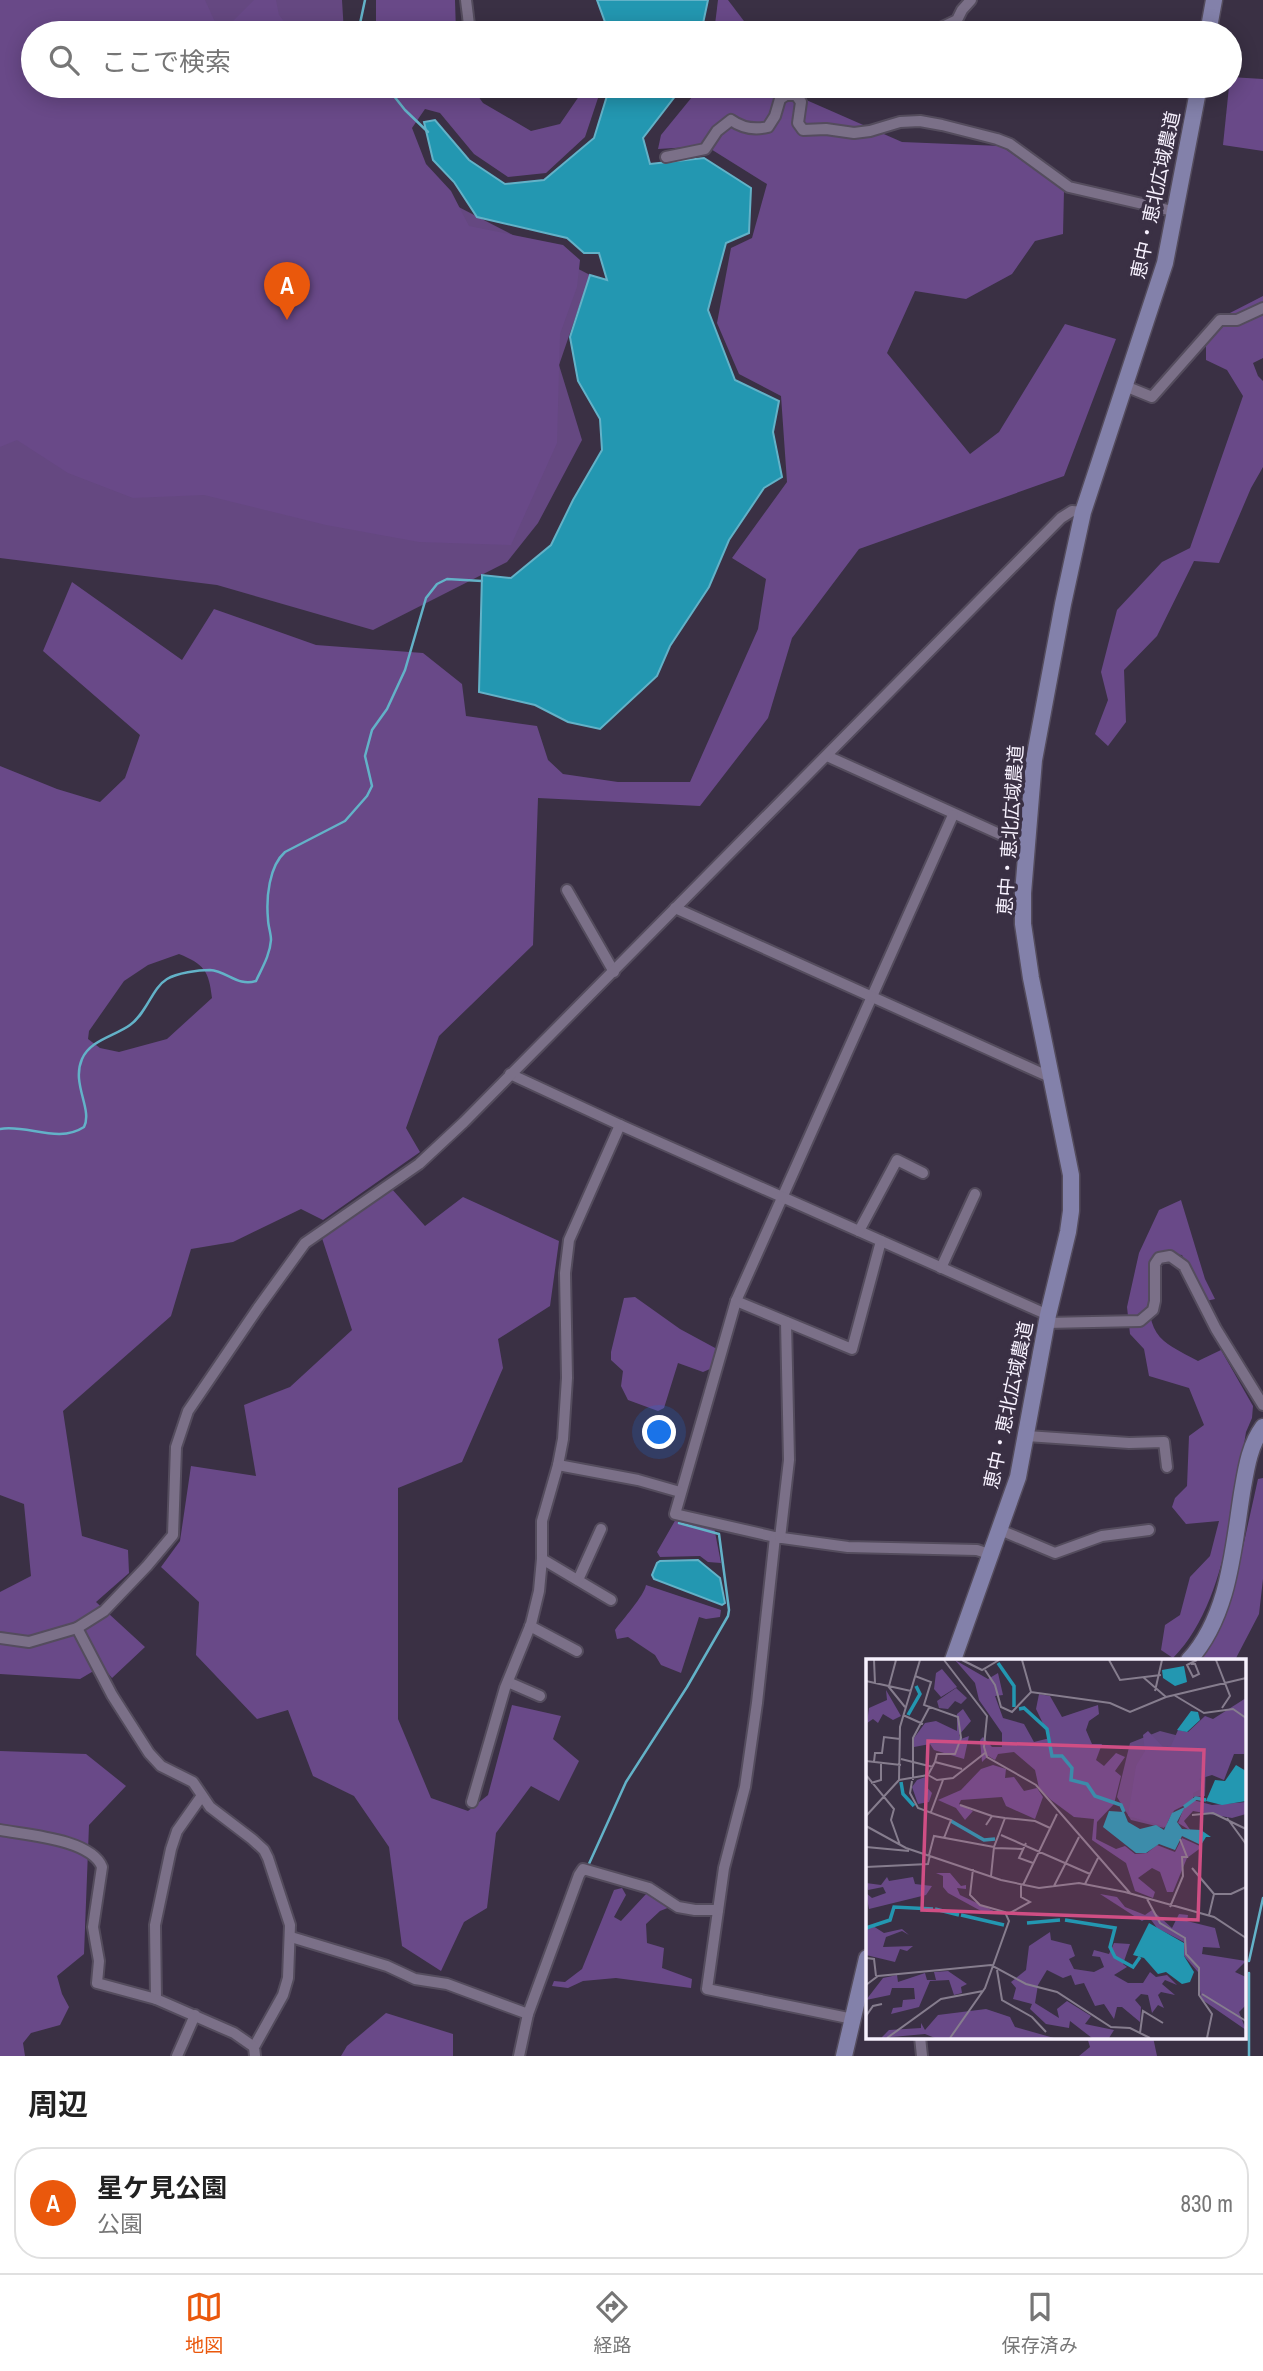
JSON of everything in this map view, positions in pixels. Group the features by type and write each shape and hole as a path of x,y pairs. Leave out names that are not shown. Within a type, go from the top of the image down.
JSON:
{"street":[{"path":"466,0 469,21"},
{"path":"955,21 971,0"},
{"path":"1210,21 1214,0"},
{"path":"666,157 705,149 717,131 731,120 740,126 760,129 768,127 782,98"},
{"path":"798,98 801,102 798,123 803,130 826,129 854,133 900,122 919,121 942,125 1010,144 1069,187 1177,212"},
{"name":"恵中・恵北広域農道","path":"954,1659 1017,1477 1027,1436 1047,1319 1068,1232 1072,1195 1067,1154 1031,978 1023,924 1026,846 1034,760 1070,564 1083,512 1165,263 1197,98"},
{"path":"1125,386 1153,397 1220,320 1237,320 1263,309"},
{"path":"0,1638 29,1642 77,1628 104,1611 173,1535 176,1447 188,1411 300,1250 313,1237 419,1164 464,1122 1061,518 1072,512 1083,512"},
{"path":"827,756 1026,846"},
{"path":"953,815 736,1301 675,1514 777,1538 848,1547 976,1550 992,1555"},
{"path":"567,890 614,972"},
{"path":"676,908 1052,1078"},
{"path":"510,1073 620,1125 784,1196 1047,1319 1140,1321 1153,1310 1155,1264 1159,1258 1165,1256 1175,1258 1189,1273 1216,1329 1263,1405"},
{"path":"472,1802 539,1591 542,1521 563,1438 567,1378 565,1273 569,1240 620,1125"},
{"path":"859,1231 897,1160 923,1173"},
{"path":"941,1268 975,1194"},
{"path":"736,1301 852,1349 881,1241"},
{"path":"786,1322 789,1461 745,1787 724,1868 707,1989 858,2016"},
{"path":"1191,1659 1213,1623 1221,1600 1251,1452 1263,1427"},
{"path":"1027,1436 1129,1443 1164,1442 1167,1467"},
{"path":"558,1465 638,1480 680,1492"},
{"path":"578,1580 601,1529"},
{"path":"1000,1530 1055,1553 1102,1536 1149,1531"},
{"path":"542,1559 611,1600"},
{"path":"530,1626 577,1651"},
{"path":"0,1830 57,1840 97,1859 102,1872 93,1927 99,1961 97,1983 156,1999 195,2015 234,2034 254,2052 283,1995 288,1978 291,1937 290,1925 264,1850 210,1807 193,1782 161,1766 149,1753 112,1695 77,1628"},
{"path":"508,1682 540,1696"},
{"path":"156,1999 155,1925 171,1849 177,1832 201,1797"},
{"path":"519,2056 528,2014 583,1869 649,1888 678,1907 718,1910"},
{"path":"291,1937 387,1966 415,1979 447,1984 528,2014"},
{"path":"844,2056 858,2016 866,1964"},
{"path":"177,2056 195,2015"},
{"path":"920,2038 922,2056"}],"shaded area":[{"path":"0,0 342,0 343,21 21,21 21,98 76,98 447,201 590,275 559,365 582,440 538,523 507,562 373,630 217,585 0,558"},
{"path":"0,0 205,0 215,21 21,21 21,98 479,98 483,103 531,131 560,124 578,98 598,98 585,137 546,173 508,177 474,154 440,113 425,109 412,128 426,164 451,191 469,226 563,245 580,260 577,287 560,334 557,443 511,545 419,542 326,525 204,495 133,498 68,473 17,440 0,447"},
{"path":"254,0 276,0 279,15 284,21 233,21"},
{"path":"376,0 455,0 456,21 376,21"},
{"path":"718,0 728,0 744,21 715,21"},
{"path":"1242,78 1263,79 1263,151 1223,145 1228,98 1242,98"},
{"path":"691,98 803,98 902,142 1001,146 1064,190 1063,234 1035,241 1012,274 966,299 915,291 887,353 970,454 999,432 1065,324 1116,339 1064,476 859,549 792,638 768,718 700,806 538,798 533,945 439,1036 406,1128 420,1152 323,1220 301,1209 233,1242 191,1249 171,1316 63,1411 82,1536 128,1550 129,1573 96,1602 145,1647 112,1678 102,1666 80,1679 0,1674 0,1592 31,1576 24,1504 0,1495 0,766 57,789 100,802 125,778 140,735 43,651 72,582 182,660 214,609 316,645 423,653 462,684 466,716 537,726 548,760 563,774 618,782 690,782 758,629 766,579 732,558 787,482 781,396 739,374 717,323 731,248 752,238 767,184 706,146 658,149 661,135","holes":["179,954 200,965 207,975 212,998 167,1039 119,1052 100,1048 88,1039 89,1031 124,981 148,965"]},
{"path":"1263,296 1263,358 1253,363 1263,381 1263,467 1251,488 1219,563 1194,561 1157,636 1124,670 1126,722 1108,746 1095,734 1108,700 1101,672 1117,610 1162,562 1190,548 1243,396 1227,370 1206,360 1206,345 1226,315"},
{"path":"391,1188 425,1226 463,1197 559,1241 550,1306 498,1339 503,1368 462,1462 398,1488 398,1719 431,1798 468,1811 488,1795 512,1705 561,1716 553,1739 579,1761 559,1801 531,1786 496,1833 487,1908 464,1922 441,1971 402,1946 389,1847 354,1796 313,1776 288,1710 257,1719 196,1655 199,1602 161,1567 180,1541 191,1466 256,1476 244,1405 290,1387 352,1330 321,1235"},
{"path":"1181,1200 1205,1279 1215,1299 1206,1301 1182,1255 1163,1253 1152,1262 1149,1304 1153,1324 1164,1341 1198,1361 1221,1350 1253,1406 1231,1521 1216,1582 1205,1611 1191,1636 1173,1658 1161,1650 1165,1625 1180,1615 1190,1577 1210,1556 1219,1521 1186,1524 1172,1507 1175,1498 1187,1486 1189,1436 1204,1425 1189,1388 1149,1376 1144,1349 1130,1334 1127,1307 1139,1253 1159,1210"},
{"path":"635,1297 680,1329 717,1349 710,1369 703,1372 678,1363 664,1408 658,1411 628,1400 621,1386 623,1371 611,1360 624,1298"},
{"path":"1263,1478 1263,1579 1259,1614 1236,1659 1198,1659 1211,1642 1231,1601 1258,1479"},
{"path":"676,1519 714,1527 721,1563 708,1562 700,1556 660,1557 657,1552"},
{"path":"646,1585 721,1610 720,1617 699,1617 681,1673 661,1665 655,1655 628,1637 617,1639 615,1630"},
{"path":"0,1751 86,1754 126,1786 89,1825 84,1954 57,1976 69,2007 60,2025 31,2033 23,2043 25,2056 0,2056"},
{"path":"622,1888 626,1895 614,1917 621,1921 647,1893 670,1907 660,1911 646,1924 647,1943 664,1948 662,1968 692,1979 691,1988 616,1978 583,1981 568,1988 552,1986 554,1981 565,1982 582,1969 614,1890"},
{"path":"386,2013 453,2034 453,2056 341,2056 347,2046"},
{"path":"1087,2038 1153,2038 1157,2056 1079,2056 1090,2047"}],"water":[{"path":"597,0 708,0 704,21 605,21"},
{"path":"606,98 674,98 643,138 650,164 704,158 751,188 749,233 726,243 708,310 735,380 779,401 773,432 782,477 764,488 729,540 709,587 670,646 657,676 600,729 568,722 535,705 479,692 482,575 511,578 551,545 602,450 600,419 578,381 570,337 590,275 607,280 599,253 584,253 567,238 477,217 454,182 433,160 424,122 435,120 469,160 505,184 544,180 594,138"},
{"path":"698,1560 720,1578 725,1603 722,1605 654,1579 652,1575 660,1561"}],"waterway":[{"path":"361,21 365,0"},
{"path":"396,98 428,132"},
{"path":"0,1129 64,1134 84,1127 86,1112 79,1078 82,1059 91,1047 136,1020 157,988 167,979 188,972 210,970 244,982 256,981 270,946 268,902 275,865 285,852 345,821 367,796 372,786 365,756 372,730 387,709 405,670 426,598 437,584 447,579 482,581"},
{"path":"588,1866 626,1782 687,1687 728,1616 719,1534 679,1523"},
{"path":"1249,1961 1263,1898"},
{"path":"1249,1973 1249,2056"}],"place":[{"name":"星ケ見公園","path":"287,320"}]}
